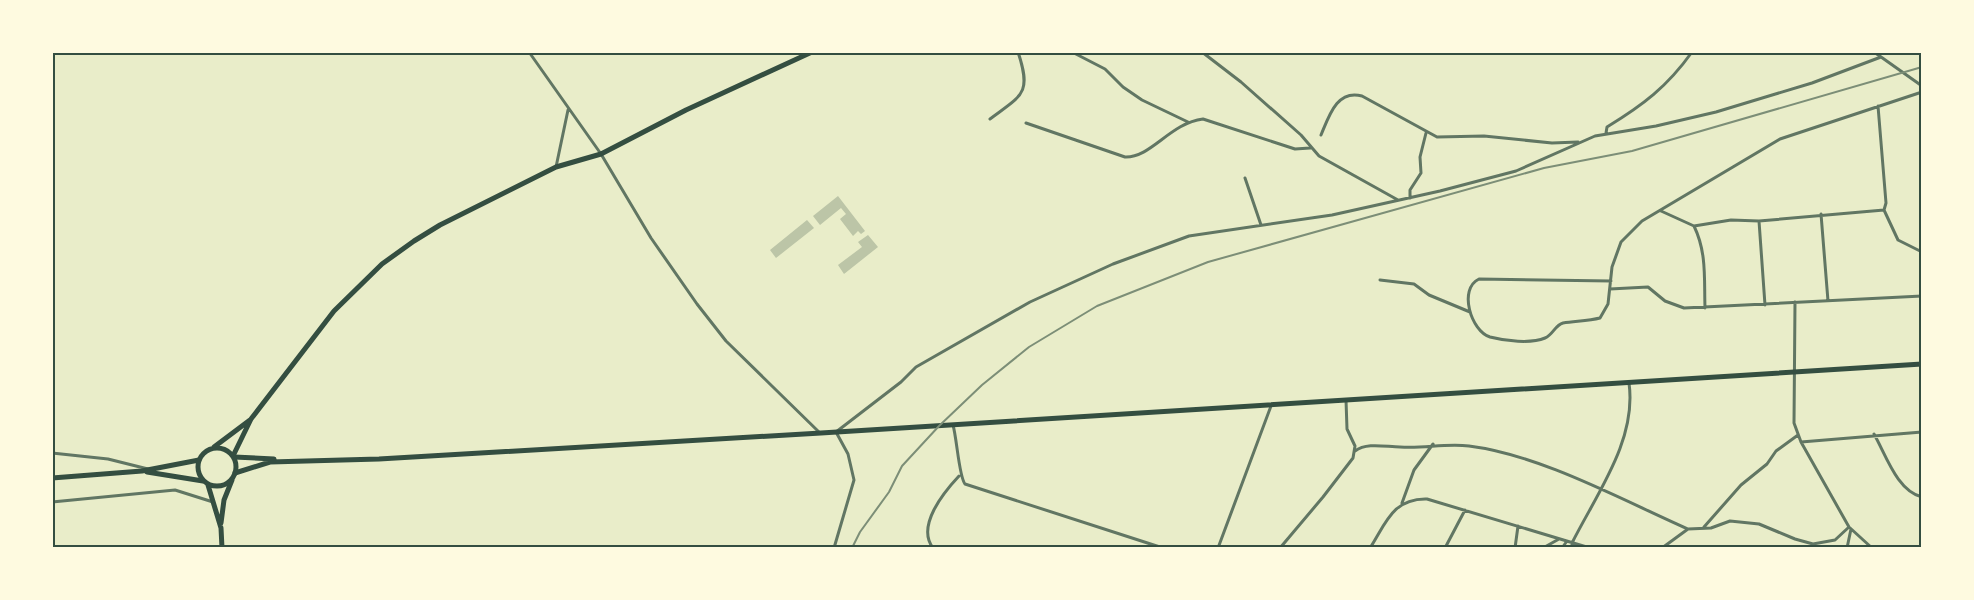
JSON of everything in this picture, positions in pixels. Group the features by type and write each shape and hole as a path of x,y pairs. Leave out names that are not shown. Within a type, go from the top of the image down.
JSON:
{"main road":[{"path":"222,548 221,528 224,500 235,475 233,457 251,419 334,311 382,264 440,225 556,167 601,154 686,110 812,52"},
{"path":"142,471 225,485 235,475 270,462 820,434 1922,364"},
{"path":"52,478 142,471 199,460 251,419"},
{"path":"213,448 227,451 233,457 315,461"},
{"path":"199,460 198,471 215,502 221,528"}],"street":[{"path":"529,52 601,154 645,228 697,304 726,341 820,434"},
{"path":"990,119 1016,100 1025,86 1025,74 1018,52"},
{"path":"1072,52 1105,69 1123,87 1142,100 1188,122"},
{"path":"1202,52 1241,82 1301,135 1310,148 1326,161 1400,201"},
{"path":"1606,133 1607,127 1645,104 1672,79 1692,52"},
{"path":"1874,52 1922,86"},
{"path":"834,548 854,480 848,454 836,432 901,382 916,367 1030,302 1168,242 1400,201 1516,171 1554,156 1579,142 1606,133 1656,126 1716,112 1812,84 1881,57"},
{"path":"1611,281 1479,279 1471,288 1470,312 1477,328 1485,335 1516,341 1545,338 1560,324 1600,318 1605,313 1610,289 1611,281 1612,267 1621,242 1642,221 1780,139 1922,92"},
{"path":"1321,135 1339,100 1353,93 1426,132 1445,138 1484,136 1552,143 1579,142"},
{"path":"1878,106 1883,147 1886,204 1884,210 1898,240 1922,252"},
{"path":"556,167 568,108"},
{"path":"1026,123 1125,157 1142,154 1165,135 1188,122 1203,119 1295,149 1310,148"},
{"path":"1410,198 1410,190 1421,173 1420,157 1426,132"},
{"path":"1245,178 1261,225"},
{"path":"1661,211 1694,226 1731,220 1759,221 1884,210"},
{"path":"1821,214 1828,301"},
{"path":"1759,221 1765,305"},
{"path":"1694,226 1703,249 1705,308"},
{"path":"1380,280 1414,284 1429,295 1470,312"},
{"path":"1610,289 1648,287 1665,301 1678,306 1705,308 1922,296"},
{"path":"1795,302 1794,423 1798,435 1850,528 1872,548"},
{"path":"1572,545 1628,429 1631,402 1629,383"},
{"path":"1346,399 1347,429 1355,451"},
{"path":"1218,548 1272,404"},
{"path":"933,548 926,534 928,524 941,499 959,476 959,449 953,425"},
{"path":"1802,442 1874,434 1922,432"},
{"path":"1874,434 1900,481 1912,495 1922,497"},
{"path":"1703,528 1741,485 1769,462 1776,451 1798,435"},
{"path":"1370,548 1402,503 1414,470 1434,444"},
{"path":"1280,548 1346,469 1355,451 1365,446 1401,448 1434,444 1492,450 1600,488 1688,529 1703,528 1730,521 1759,524 1795,539 1819,544 1835,540 1850,528"},
{"path":"52,453 108,459 150,470"},
{"path":"959,476 969,486 1162,548"},
{"path":"52,502 175,490 215,502"},
{"path":"1402,503 1413,499 1427,499 1567,541 1572,545 1590,548"},
{"path":"1445,548 1465,510"},
{"path":"1515,548 1518,526"},
{"path":"1847,548 1850,528"},
{"path":"1661,547 1688,529"},
{"path":"1543,548 1560,539"},
{"path":"1562,548 1567,541"}],"building":[{"path":"838,196 865,231 861,234 858,231 853,236 840,219 846,214 841,208 820,225 813,216"},
{"path":"807,220 814,228 776,258 770,250"},
{"path":"868,235 878,247 844,274 838,265 862,247 858,242"}],"railway":[{"path":"852,548 860,532 889,492 902,466 939,426 982,385 1029,347 1097,306 1208,262 1544,168 1632,151 1922,67"}]}
